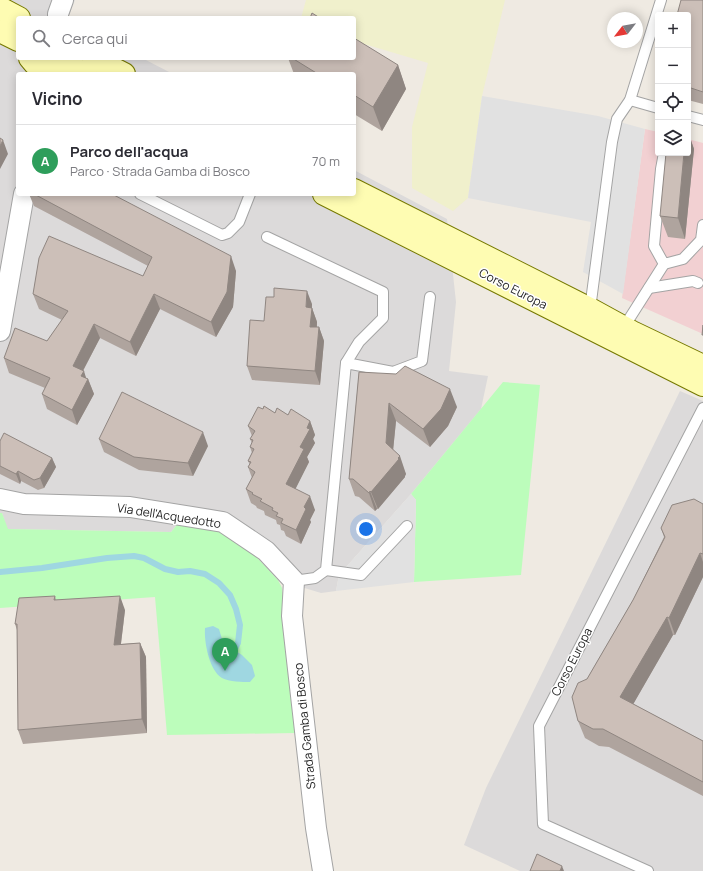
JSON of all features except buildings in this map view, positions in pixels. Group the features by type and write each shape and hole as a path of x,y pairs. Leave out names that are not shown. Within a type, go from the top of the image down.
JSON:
{"main road":[{"path":"0,8 16,16"},
{"path":"0,31 16,39"},
{"path":"97,60 120,72"},
{"path":"50,64 79,72"},
{"name":"Corso Europa","path":"356,191 703,366"},
{"name":"Corso Europa","path":"328,196 703,385"}],"street":[{"path":"58,16 63,0"},
{"path":"0,331 24,196"},
{"name":"Via dell'Acquedotto","path":"0,500 24,504 130,507 224,522 266,551 294,581"},
{"name":"Strada Gamba di Bosco","path":"294,581 292,616 316,828 323,871"}],"lane":[{"path":"590,309 612,142 617,119 630,100 661,0"},
{"path":"630,100 655,107"},
{"path":"691,117 703,120"},
{"path":"663,156 660,168 654,246 664,264"},
{"path":"144,196 222,235 228,233 239,222 249,196"},
{"path":"624,327 664,264 683,259 702,239 703,225"},
{"path":"267,237 383,292 383,318 359,342 346,363 326,570"},
{"path":"649,288 693,281 698,283"},
{"path":"346,363 394,372 422,361 430,297"},
{"name":"Corso Europa","path":"648,871 543,824 539,726 703,408"},
{"path":"294,581 315,578 326,570 361,575 407,526"}],"shaded area":[{"path":"0,0 75,0 69,16 16,16 16,60 146,60 169,72 16,72 16,196 356,196 356,171 447,219 456,302 449,371 488,376 481,409 411,494 339,575 336,591 321,593 278,580 251,551 180,521 171,532 7,529 2,513 0,513"},
{"path":"482,96 598,116 645,129 623,294 583,272 591,222 468,198"},
{"path":"645,129 655,131 655,156 691,156 691,140 703,143 703,334 622,298"},
{"path":"680,391 703,401 703,871 520,871 464,845 486,788"},
{"path":"411,494 416,500 414,582 336,591 339,575"}],"green space":[{"path":"306,0 505,0 482,96 468,198 453,211 412,188 412,127 428,63 356,42 356,16 302,16"},
{"path":"503,382 540,385 521,575 414,582 416,500 411,494"},
{"path":"0,513 2,513 8,529 171,532 180,521 214,526 251,551 278,580 282,588 295,733 167,735 155,597 0,608"}],"water":[{"path":"213,626 219,629 222,639 226,645 242,655 252,665 255,676 250,682 236,682 222,678 217,674 208,655 205,634 205,628"}],"waterway":[{"path":"0,572 42,568 107,558 134,556 144,558 165,569 178,572 190,571 205,574 219,583 230,595 236,609 240,625 238,643 234,651"}],"place":[{"name":"Parco dell'acqua","path":"225,671"}]}
